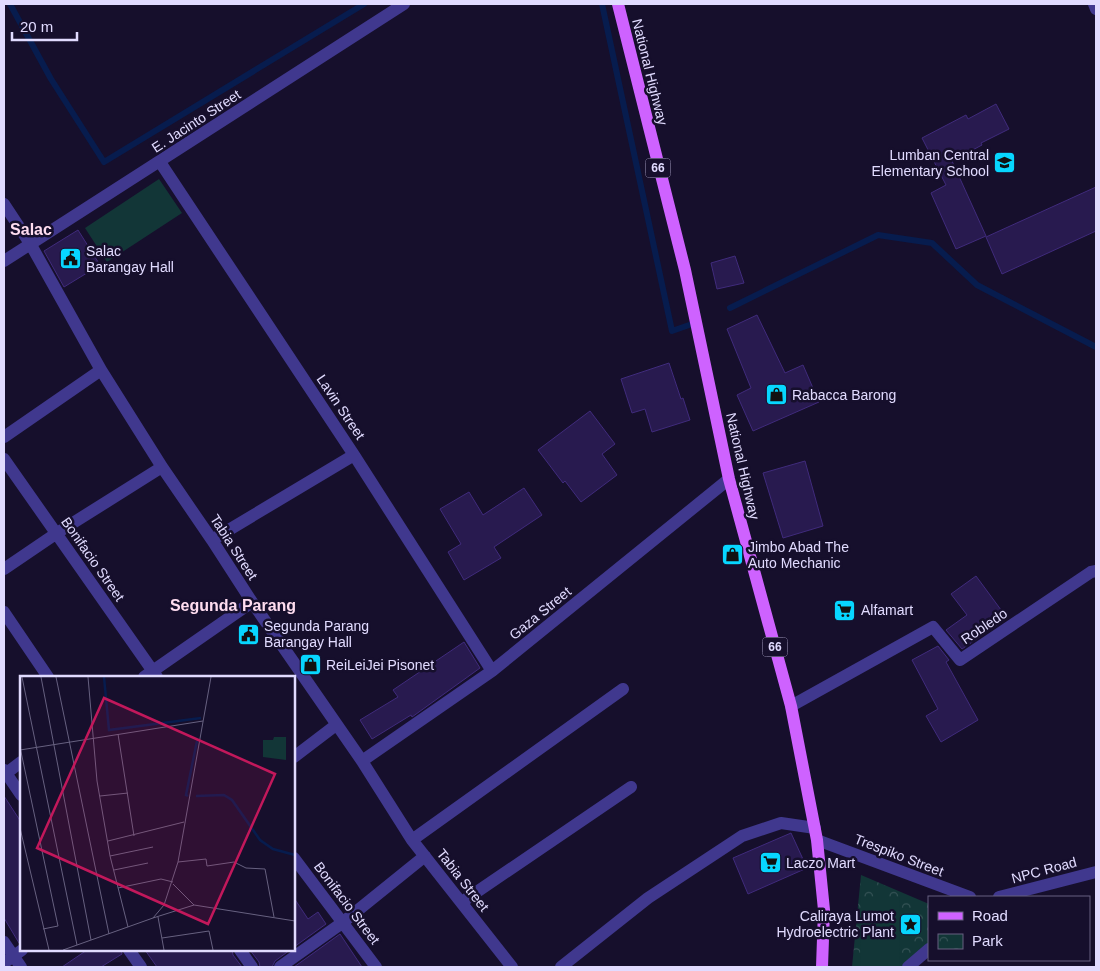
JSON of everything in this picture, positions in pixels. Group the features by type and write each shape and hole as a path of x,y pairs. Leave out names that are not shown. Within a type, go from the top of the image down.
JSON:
{"main road":[{"name":"National Highway","path":"618,4 685,270 729,479 791,706 816,834 824,910 822,967"}],"street":[{"name":"E. Jacinto Street","path":"4,261 404,4"},
{"path":"1094,4 1096,9"},
{"name":"Lavin Street","path":"160,162 354,455 492,671"},
{"name":"Tabia Street","path":"4,204 31,245 101,370 162,467 252,602 362,761 412,840 512,967"},
{"path":"4,437 101,370"},
{"path":"212,540 354,455"},
{"name":"Bonifacio Street","path":"4,459 57,533 151,675"},
{"path":"4,569 162,467"},
{"name":"Gaza Street","path":"362,761 492,671 729,479"},
{"name":"Robledo","path":"791,706 933,627 960,660 1091,572 1096,571"},
{"path":"151,675 252,602"},
{"path":"4,612 47,676"},
{"path":"412,840 623,688"},
{"path":"295,756 336,725"},
{"path":"20,763 4,773 20,794"},
{"path":"462,902 631,787"},
{"name":"Trespiko Street","path":"561,967 648,898 742,836 781,823 816,834 968,896"},
{"path":"280,967 342,923 425,856"},
{"name":"Bonifacio Street","path":"295,859 376,967"},
{"name":"NPC Road","path":"1003,896 1096,872"},
{"path":"4,942 21,967"},
{"path":"908,967 928,950"},
{"path":"130,951 141,967"},
{"path":"241,951 252,967"}],"green space":[{"path":"159,179 182,213 107,262 85,228"},
{"path":"861,875 928,904 928,945 901,967 852,967"},
{"path":"861,897 900,897 899,967 860,967"}],"building":[{"path":"996,104 1009,129 952,161 986,236 956,249 931,193 946,185 922,138 966,115 968,119"},
{"path":"1096,187 1096,231 1002,274 986,237"},
{"name":"Salac Barangay Hall","path":"78,230 100,265 64,287 44,251"},
{"path":"735,256 744,283 717,289 711,263"},
{"path":"757,315 785,373 803,365 819,402 753,431 737,395 751,388 727,329"},
{"path":"669,363 690,420 652,432 645,409 632,413 621,379"},
{"path":"590,411 615,444 602,454 617,475 581,502 565,481 563,483 538,450"},
{"path":"805,461 823,526 783,538 763,473"},
{"path":"524,488 542,515 494,547 501,558 464,580 448,552 461,544 440,509 469,492 483,515"},
{"path":"976,576 1007,618 962,649 946,630 967,615 951,594"},
{"path":"464,642 480,668 412,717 411,715 372,739 360,720 398,697 393,690"},
{"path":"938,646 949,660 946,662 978,720 941,742 926,716 938,709 912,660"},
{"path":"4,796 20,820 20,942 4,918"},
{"name":"Laczo Mart","path":"791,833 807,868 748,894 733,858"},
{"path":"295,900 308,919 318,912 326,924 295,946"},
{"path":"340,934 362,967 294,967"},
{"path":"86,951 121,951 122,954 101,967 62,967"},
{"path":"146,951 232,951 242,967 157,967"},
{"path":"251,951 289,951 275,961 272,967 260,967 259,962"}],"waterway":[{"path":"10,4 51,79 104,162 364,4"},
{"path":"602,4 672,331 692,324"},
{"path":"730,308 878,235 932,243 977,285 1096,347"}],"place":[{"name":"Lumban Central Elementary School","path":"1005,163"},
{"name":"Salac Barangay Hall","path":"70,259"},
{"name":"Rabacca Barong","path":"776,395"},
{"name":"Jimbo Abad The Auto Mechanic","path":"732,555"},
{"name":"Alfamart","path":"845,610"},
{"name":"Segunda Parang Barangay Hall","path":"248,634"},
{"name":"ReiLeiJei Pisonet","path":"310,665"},
{"name":"Laczo Mart","path":"770,863"},
{"name":"Caliraya Lumot Hydroelectric Plant","path":"910,924"}],"district":[{"name":"Salac","path":"31,229"},
{"name":"Segunda Parang","path":"233,605"}]}
